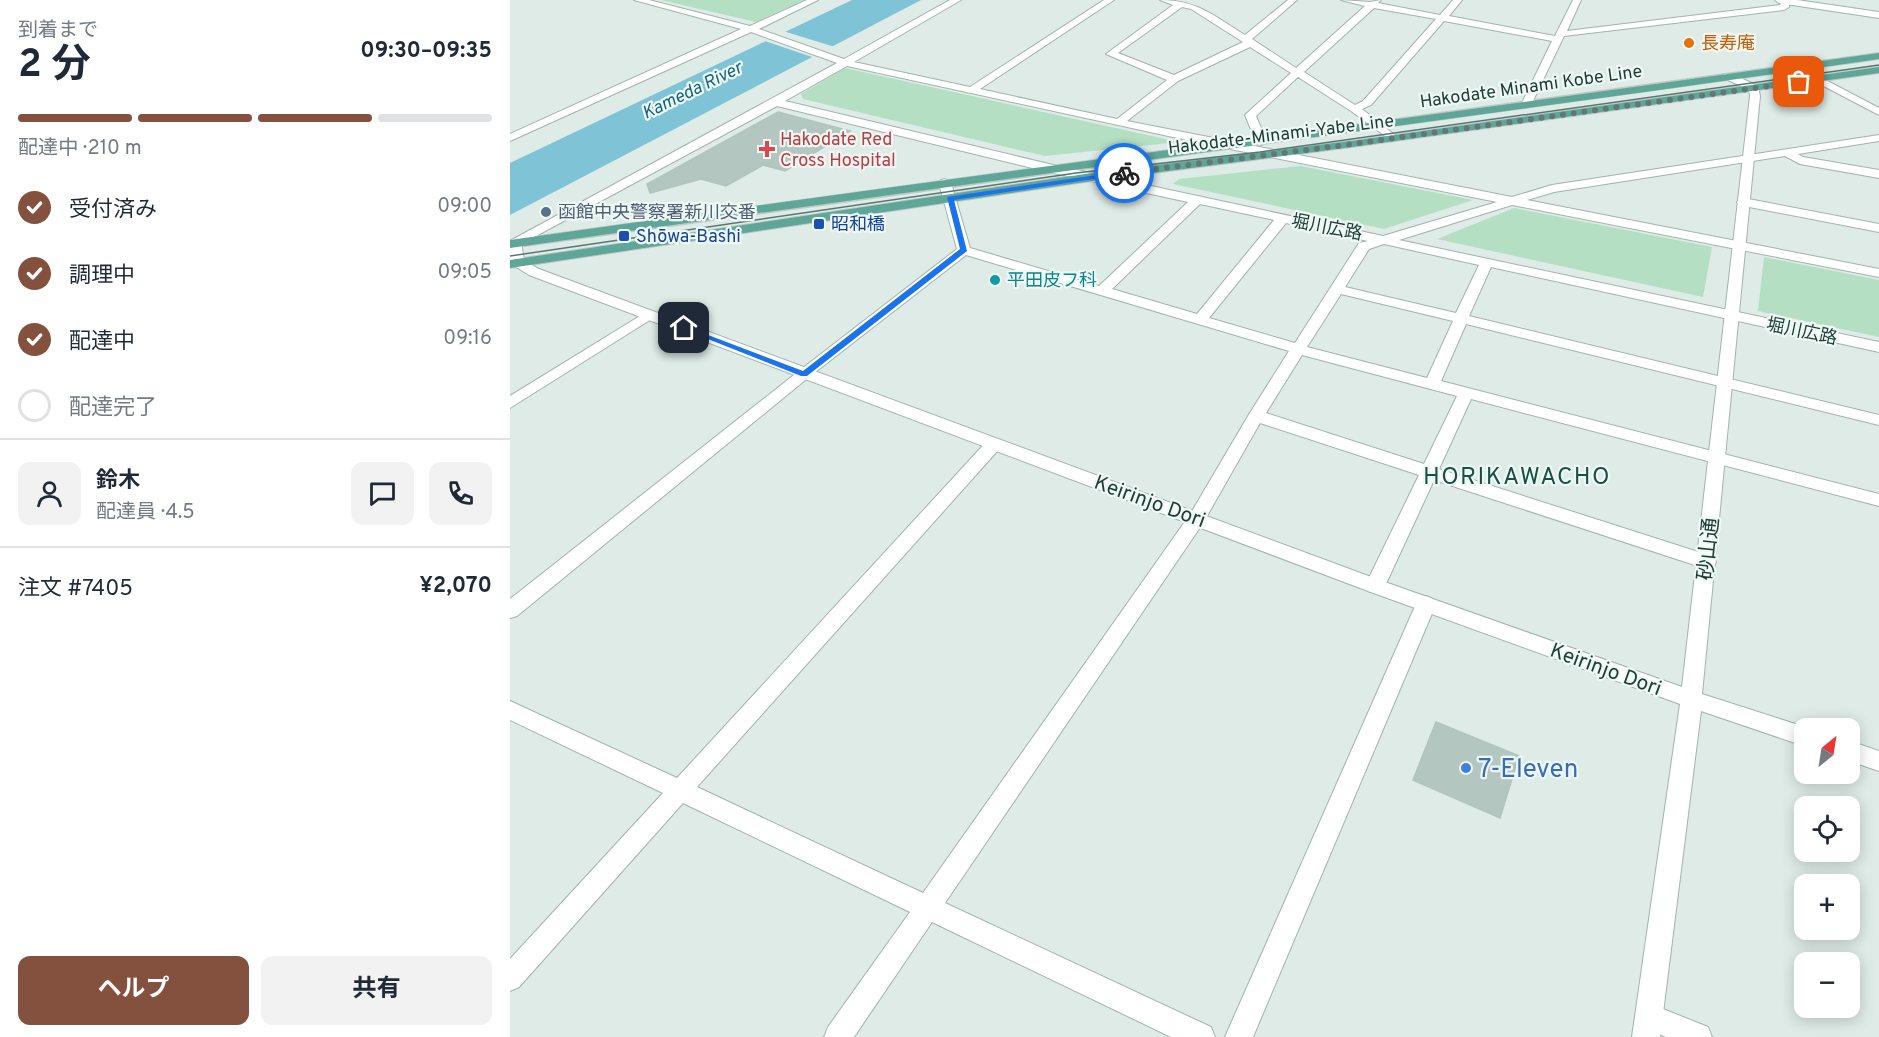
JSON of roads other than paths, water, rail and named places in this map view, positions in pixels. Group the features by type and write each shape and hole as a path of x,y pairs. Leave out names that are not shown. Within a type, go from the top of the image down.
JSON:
{"main road":[{"name":"Hakodate Minami Kobe Line","path":"513,252 1049,168 1377,127 1879,56"},
{"name":"Hakodate-Minami-Yabe Line","path":"513,252 950,199 1092,177 1276,155 1879,70"}],"street":[{"path":"638,0 751,28 826,54 845,63 1276,155 1879,273"},
{"path":"510,138 814,0"},
{"path":"513,252 957,0"},
{"path":"972,90 1110,0"},
{"path":"1164,0 1194,7 1299,72 1392,138"},
{"path":"1119,122 1174,79 1248,41 1293,0"},
{"path":"1345,0 1374,3 1443,18 1559,36 1784,7 1782,1 1879,15"},
{"path":"1354,109 1367,103 1458,0"},
{"path":"1526,105 1577,0"},
{"path":"1174,79 1111,54 1181,3"},
{"path":"1261,142 1250,115 1374,3"},
{"path":"1728,76 1754,88"},
{"path":"1818,79 1879,112"},
{"name":"砂山通","path":"1647,1027 1707,562 1754,88"},
{"name":"堀川広路","path":"776,102 1049,168 1879,347"},
{"path":"838,1037 1197,518 1256,416 1364,246 1552,189 1879,138"},
{"path":"1785,152 1800,160 1879,174"},
{"path":"945,183 964,250"},
{"path":"1102,291 1198,199"},
{"path":"1743,202 1879,228"},
{"path":"1199,321 1283,218"},
{"path":"964,250 1300,350 1879,500"},
{"path":"510,610 804,374 964,250"},
{"name":"Keirinjo Dori","path":"513,252 534,272 804,374 1375,586 1691,699 1794,733"},
{"path":"1432,384 1487,261"},
{"path":"1338,289 1879,420"},
{"path":"510,403 648,315"},
{"path":"1375,586 1466,393"},
{"path":"1256,416 1707,562"},
{"path":"510,978 994,444"},
{"path":"1239,1037 1426,604"},
{"path":"510,710 680,788 1201,1037"},
{"path":"1860,754 1879,761"},
{"path":"1647,1027 1698,1037"}],"water":[{"name":"Kameda River","path":"852,0 921,0 510,215 510,163"}],"tram line":[{"path":"510,256 1076,173 1260,152 1879,65"}],"place":[{"name":"長寿庵","path":"1689,43"},
{"name":"Hakodate Red Cross Hospital","path":"767,149"},
{"name":"函館中央警察署新川交番","path":"546,212"},
{"name":"昭和橋","path":"819,224"},
{"name":"Shōwa-Bashi","path":"624,236"},
{"name":"平田皮フ科","path":"995,280"},
{"name":"7-Eleven","path":"1466,768"}],"district":[{"name":"HORIKAWACHO","path":"1517,476"}]}
